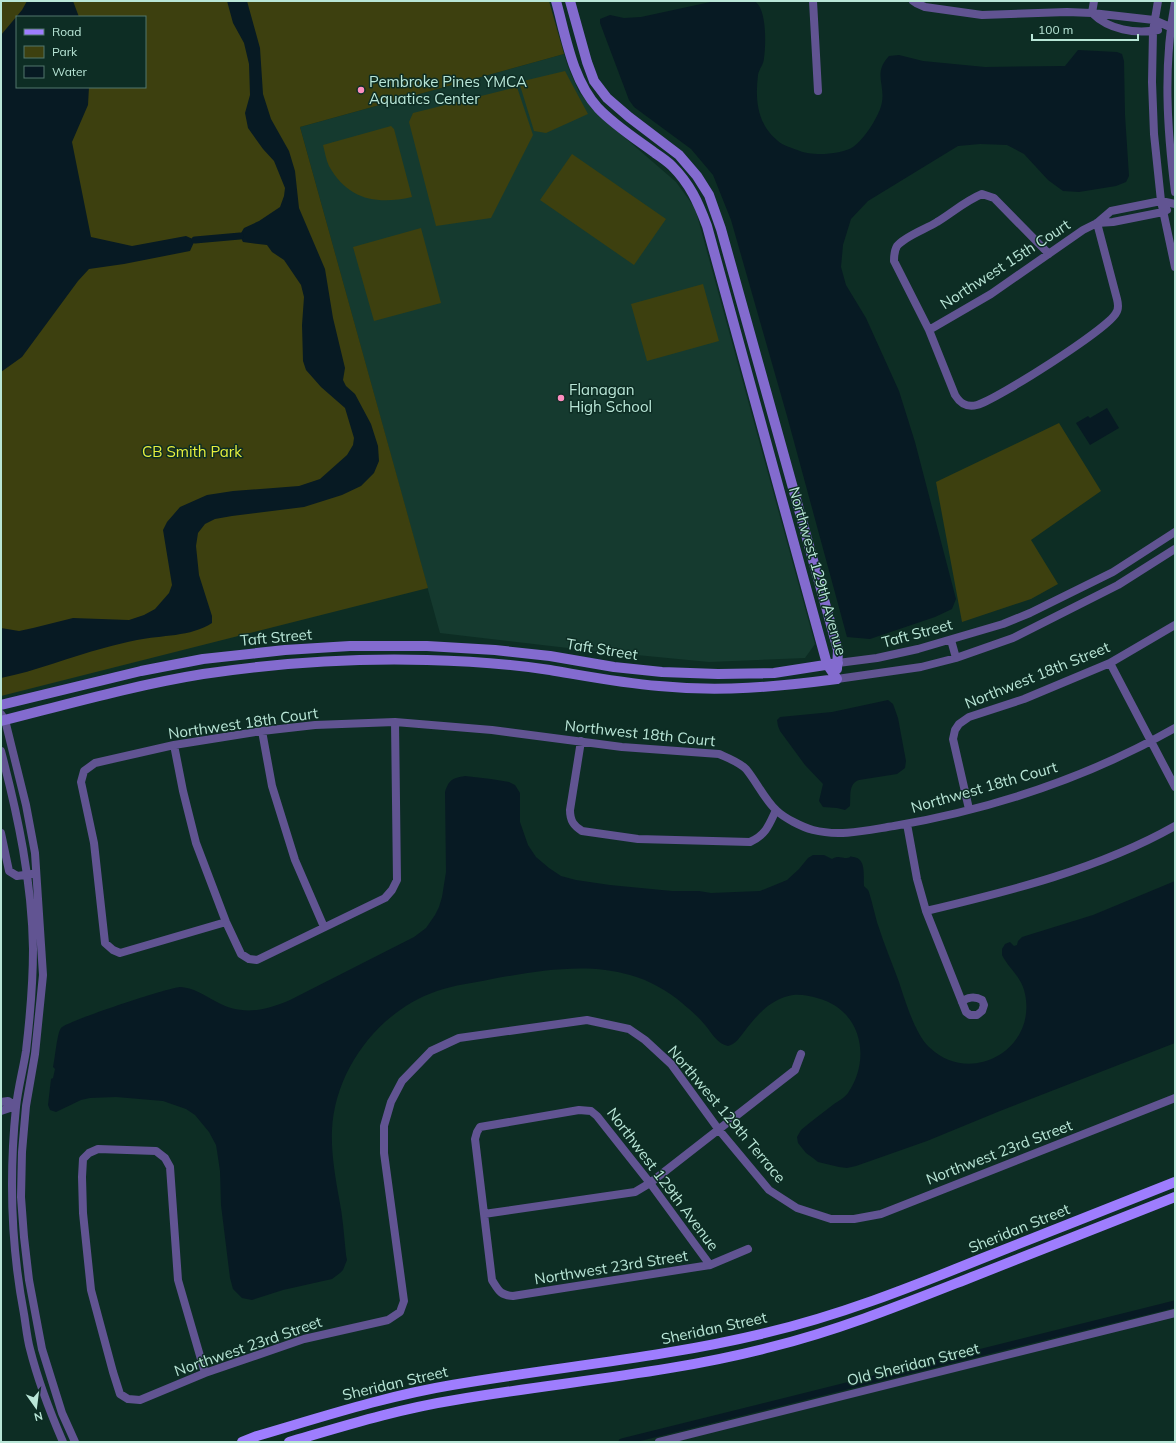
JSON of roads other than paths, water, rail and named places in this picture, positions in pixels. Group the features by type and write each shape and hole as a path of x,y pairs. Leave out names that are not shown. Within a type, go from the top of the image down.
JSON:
{"main road":[{"name":"Sheridan Street","path":"242,1442 257,1436 375,1401 451,1385 633,1359 711,1345 766,1333 837,1313 940,1275 1175,1182"},
{"name":"Sheridan Street","path":"289,1442 374,1417 453,1400 634,1374 709,1361 771,1348 838,1328 911,1301 1175,1197"}],"street":[{"name":"Northwest 129th Avenue","path":"556,1 573,63 584,89 598,108 619,126 671,165 686,182 698,200 707,226 827,664 837,679"},
{"name":"Northwest 129th Avenue","path":"570,1 586,62 594,81 607,98 629,117 679,155 697,176 709,195 721,229 838,650 837,679"},
{"path":"813,1 818,91"},
{"path":"914,1 916,4 925,7 982,15 1092,13 1154,20 1170,27"},
{"path":"1092,13 1094,1"},
{"path":"1158,1 1153,31 1152,82 1154,134 1161,201 1175,267"},
{"path":"1175,2 1170,27 1166,83 1168,131 1175,192"},
{"path":"1092,13 1102,22 1114,28 1128,31 1153,31 1170,27"},
{"path":"1049,254 994,198 982,194 971,198 937,222 901,242 896,248 894,261 898,271 929,330 959,402 966,405 976,406 990,400 1044,368 1107,323 1117,313 1117,299 1097,223"},
{"name":"Northwest 15th Court","path":"929,330 991,294 1111,212 1161,201 1175,205"},
{"name":"Northwest 15th Court","path":"1097,223 1113,222 1163,212 1175,205"},
{"path":"741,353 747,348 751,340"},
{"name":"Taft Street","path":"1,705 203,659 328,647 427,646 495,650 550,656 614,667 662,672 718,674 774,673 827,664 877,658 951,640 1003,624 1030,613 1076,592 1113,572 1175,532"},
{"path":"1166,538 1175,550"},
{"name":"Taft Street","path":"2,718 204,674 286,664 426,660 507,665 548,670 612,681 661,686 717,689 776,687 921,667 956,658 1013,638 1118,585 1175,550"},
{"path":"1076,592 1082,604"},
{"name":"Northwest 18th Street","path":"969,809 953,739 955,730 959,724 969,717 1024,699 1110,663 1175,625"},
{"path":"951,640 956,658"},
{"path":"1110,663 1175,787"},
{"path":"612,681 614,667"},
{"path":"2,718 26,805 35,853 43,974 35,1054 26,1106 20,1197 29,1280 42,1348 62,1412 75,1442"},
{"path":"174,746 196,843 226,922 241,954 249,959 257,960 385,898 392,890 397,880 395,722"},
{"name":"Northwest 18th Court","path":"226,922 128,951 120,952 112,950 105,943 95,851 81,782 84,771 95,763 174,746 262,731 315,725 395,722 492,730 622,747 719,754 745,768 776,810 797,824 813,830 836,833 860,832 907,824 1006,799 1076,776 1152,741 1175,728"},
{"path":"262,731 272,786 295,860 324,927"},
{"path":"581,741 570,817 575,826 582,831 638,839 750,842 758,839 765,832 776,810"},
{"path":"1,751 16,808 30,892 32,922 32,981 26,1051 16,1106 12,1200 18,1283 30,1349 52,1416 63,1442"},
{"path":"907,824 917,879 926,911 962,1002"},
{"path":"926,911 1016,889 1094,863 1160,835 1175,826"},
{"path":"1,833 9,871 17,876 37,873"},
{"name":"Northwest 129th Terrace","path":"400,1312 404,1301 384,1153 384,1126 391,1102 402,1081 431,1051 459,1038 587,1020 612,1024 629,1029 645,1040 671,1064 719,1130 769,1190 797,1208 831,1218"},
{"path":"484,1214 635,1192 650,1183 795,1070 801,1054"},
{"name":"Northwest 23rd Street","path":"831,1218 854,1220 881,1214 1175,1098"},
{"path":"1,1102 8,1100 16,1106"},
{"path":"1,1111 16,1106"},
{"name":"Northwest 129th Avenue","path":"484,1214 475,1139 476,1132 480,1127 579,1110 591,1111 597,1116 650,1183 710,1265"},
{"name":"Northwest 23rd Street","path":"205,1373 178,1280 170,1167 165,1158 156,1152 98,1149 89,1153 83,1159 82,1177 83,1213 91,1290 120,1394 128,1399 140,1400 205,1373 304,1339 388,1320 400,1312"},
{"name":"Northwest 23rd Street","path":"484,1214 492,1280 499,1292 505,1295 513,1296 710,1265 748,1249"},
{"name":"Old Sheridan Street","path":"659,1442 1175,1313"}],"water":[{"path":"27,1 73,1 79,16 17,16"},
{"path":"227,1 247,1 260,48 263,94 271,119 289,151 295,171 299,208 325,269 333,318 345,368 343,380 346,386 355,394 371,424 378,446 379,461 374,473 361,486 342,495 304,507 232,516 215,519 205,524 198,533 196,546 199,575 212,616 212,623 204,628 176,635 146,638 125,643 27,672 1,678 1,628 19,631 73,618 129,620 144,615 155,609 169,593 172,585 163,530 167,522 180,507 207,495 233,491 299,486 320,479 347,455 353,445 354,438 345,408 321,387 306,370 303,361 302,325 304,297 301,285 284,260 272,252 267,245 243,242 240,236 244,228 259,221 280,207 285,188 274,161 263,149 248,128 245,113 250,95 249,64 244,43 233,23"},
{"path":"715,1 754,1 758,5 765,27 764,60 757,84 757,102 759,111 766,127 780,143 811,154 826,154 848,150 862,139 875,120 881,107 883,96 881,73 884,62 889,56 899,55 923,61 985,67 1065,66 1078,50 1117,52 1122,54 1124,61 1125,115 1129,176 1126,182 1116,186 1079,192 1063,191 1048,180 1024,154 1007,145 980,144 958,146 868,201 851,219 843,245 841,267 846,285 866,318 899,391 915,442 956,599 952,609 935,617 870,639 847,637 787,416 731,220 713,175 691,149 634,107 629,100 600,23 600,19 610,15 624,18 641,17"},
{"path":"16,17 16,88 89,88 88,105 72,142 91,237 132,246 186,236 195,240 190,251 124,264 89,269 78,281 22,357 1,372 1,35"},
{"path":"1107,408 1119,428 1090,445 1076,423 1088,416 1090,418"},
{"path":"888,700 893,704 898,718 906,761 905,768 897,774 859,780 855,782 851,791 850,806 845,810 823,807 819,801 823,784 805,765 780,731 777,720 780,717 832,712"},
{"path":"465,776 509,782 515,785 520,793 520,822 528,845 536,857 549,868 561,876 576,880 672,891 699,891 711,893 760,891 787,880 808,858 813,855 824,855 832,859 838,857 857,858 862,864 864,886 869,892 877,922 919,1034 929,1047 945,1059 963,1063 981,1063 997,1056 1011,1046 1021,1032 1026,1014 1025,994 1021,983 1002,955 1002,949 1005,944 1010,942 1014,946 1017,945 1018,941 1022,937 1093,915 1175,881 1175,1043 927,1141 847,1168 818,1162 806,1153 798,1143 797,1137 801,1130 848,1093 855,1079 859,1065 860,1050 858,1036 844,1013 832,1004 805,995 793,995 777,1000 754,1020 733,1044 728,1046 718,1041 697,1016 664,990 637,977 613,971 579,968 561,969 526,973 444,989 416,1000 379,1028 364,1045 351,1064 342,1085 335,1107 332,1130 332,1147 336,1181 342,1212 347,1260 343,1270 332,1279 283,1290 252,1300 242,1298 233,1289 230,1278 221,1205 220,1171 216,1145 209,1132 195,1115 186,1109 163,1101 116,1097 90,1098 81,1100 56,1112 50,1110 48,1105 51,1079 53,1078 55,1069 53,1067 57,1040 61,1028 67,1024 98,1012 159,992 181,987 195,990 225,1006 234,1009 252,1010 271,1007 290,1000 414,937 426,928 439,907 446,872 445,792 452,780"}],"waterway":[{"path":"195,240 240,236"},
{"path":"622,1442 1175,1304"}],"place":[{"name":"Pembroke Pines YMCA Aquatics Center","path":"361,90"},
{"name":"Flanagan High School","path":"561,398"}],"park label":[{"name":"CB Smith Park","path":"192,451"}]}
